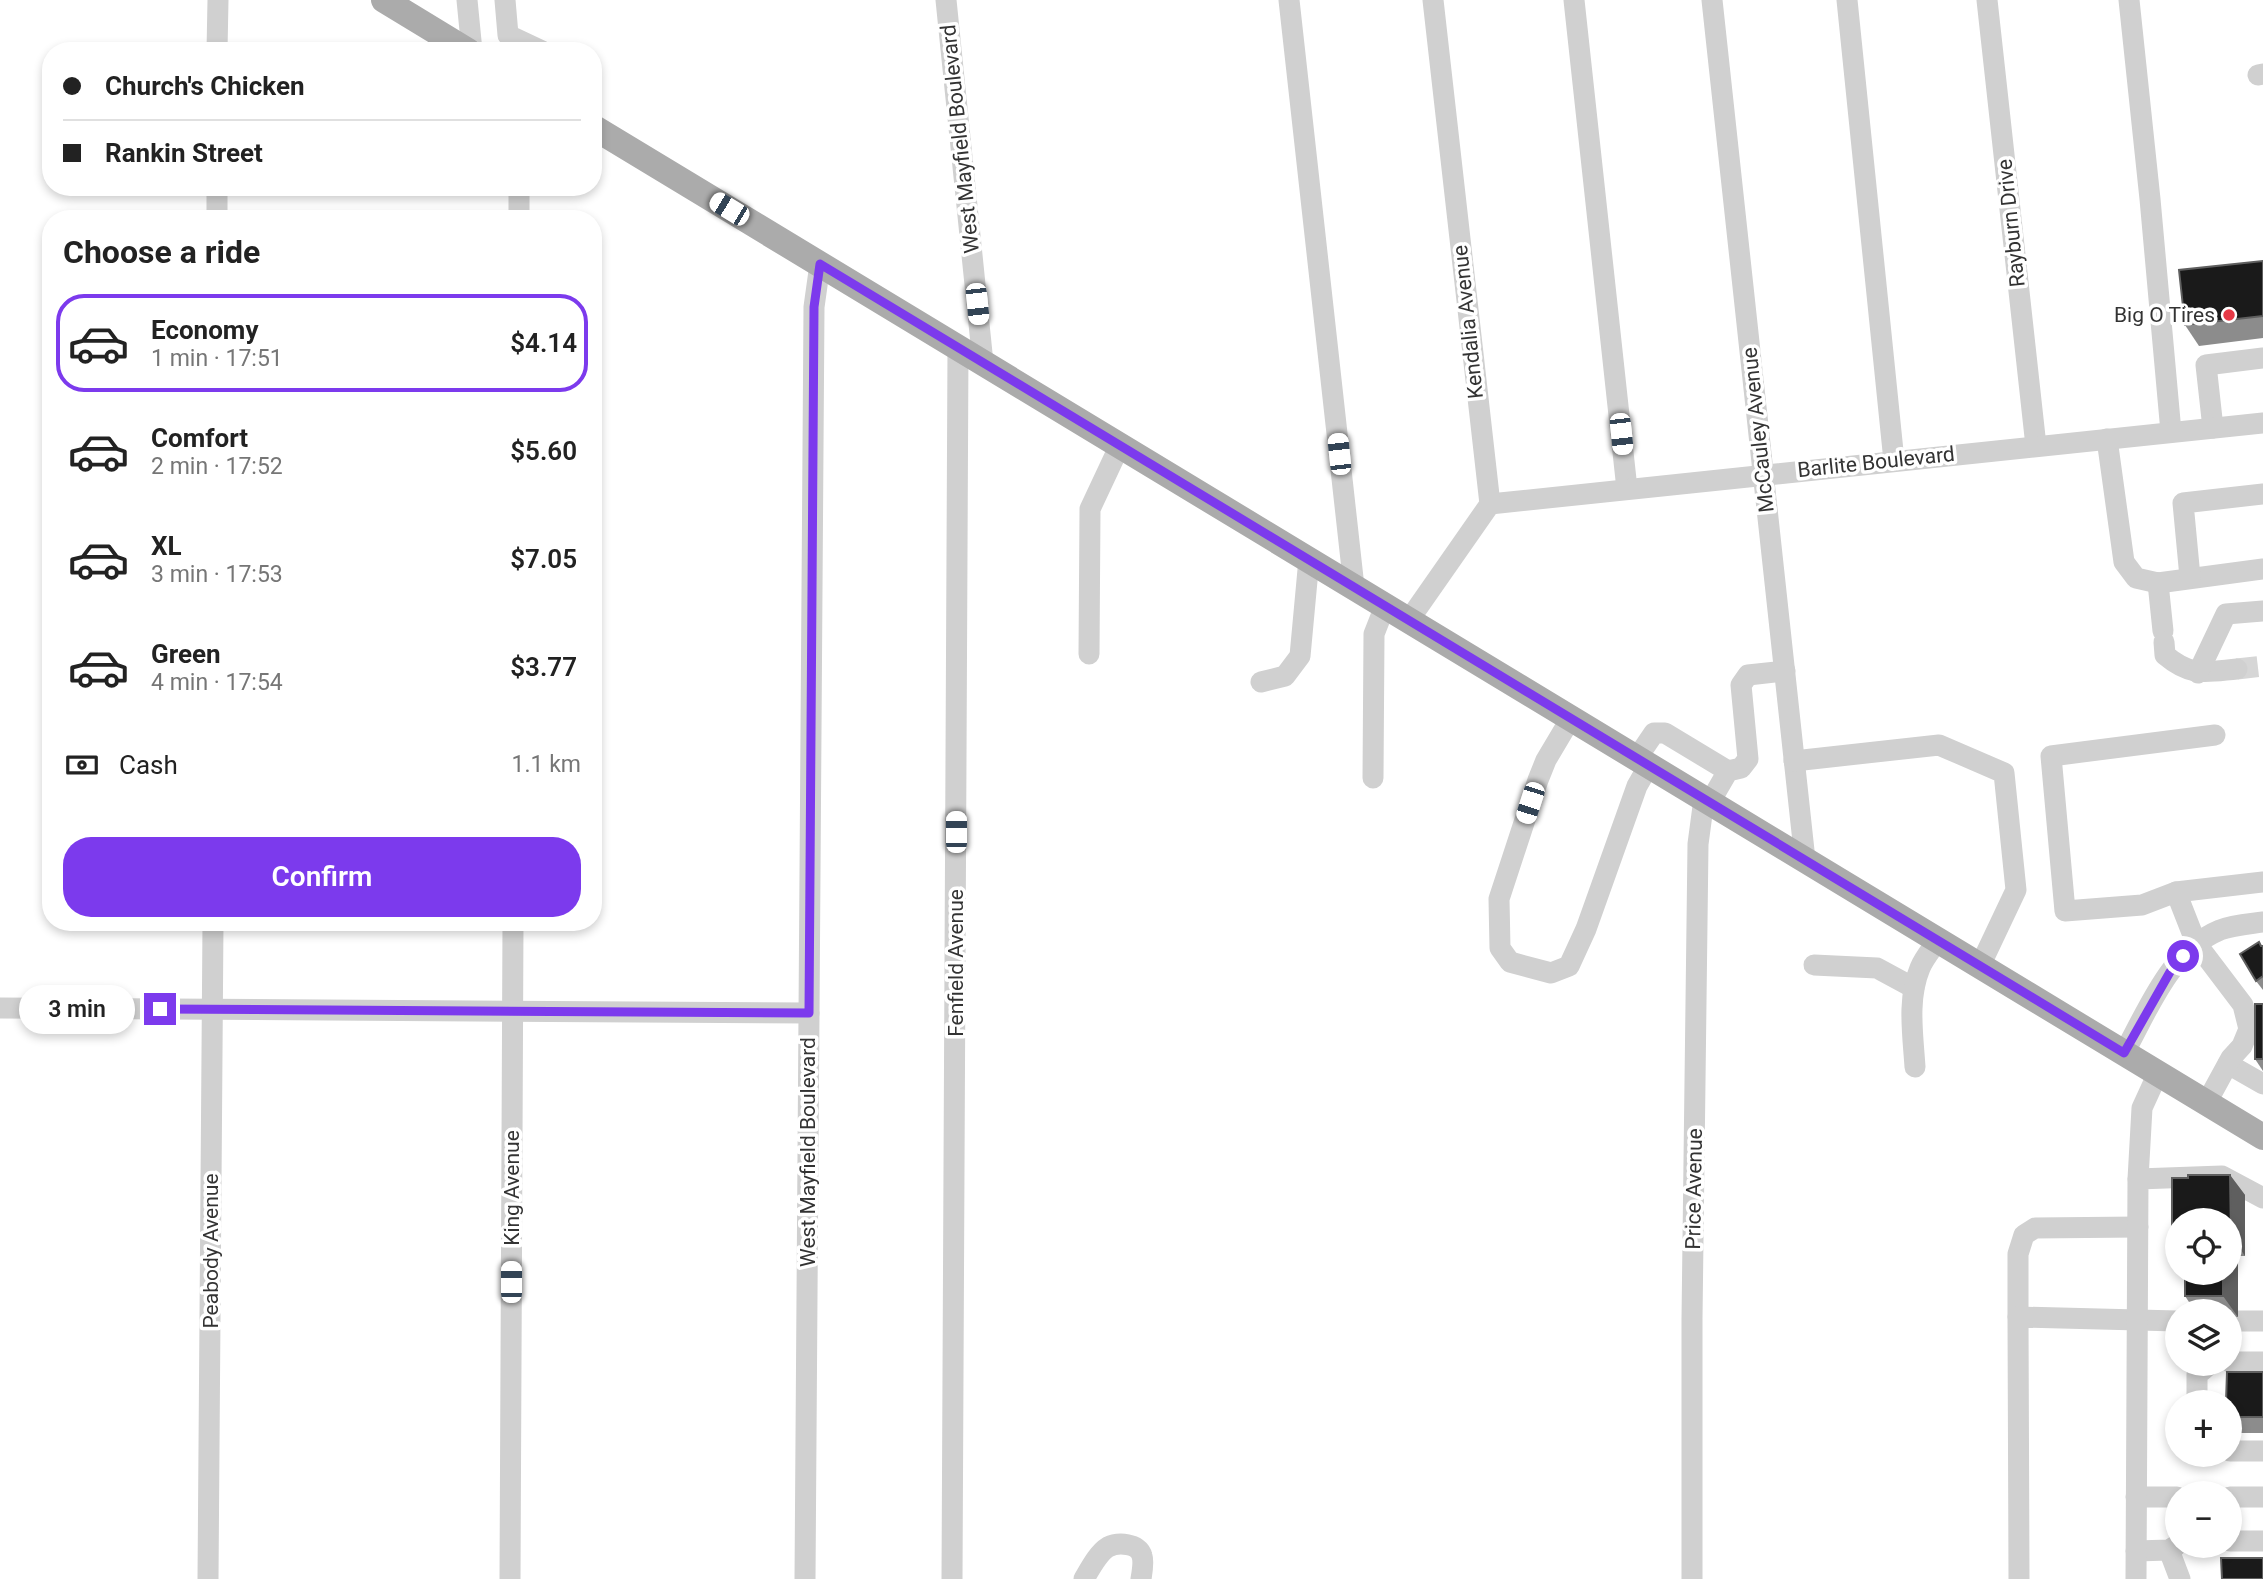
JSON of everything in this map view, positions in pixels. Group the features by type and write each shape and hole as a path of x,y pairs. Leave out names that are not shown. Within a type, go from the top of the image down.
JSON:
{"main road":[{"path":"384,0 455,42"},
{"path":"602,132 2263,1137"}],"street":[{"path":"218,0 218,42"},
{"path":"467,0 469,42"},
{"path":"505,0 508,35 523,42"},
{"name":"West Mayfield Boulevard","path":"946,0 983,362"},
{"path":"1289,0 1354,587"},
{"name":"Kendalia Avenue","path":"1433,0 1490,505"},
{"path":"1574,0 1627,489"},
{"name":"McCauley Avenue","path":"1712,0 1805,860"},
{"path":"1847,0 1894,461"},
{"name":"Rayburn Drive","path":"1987,0 2036,446"},
{"path":"2129,0 2171,432"},
{"name":"West Mayfield Boulevard","path":"806,1579 814,307 820,264"},
{"name":"Fenfield Avenue","path":"952,1579 958,347"},
{"path":"2213,428 2206,365 2263,358"},
{"name":"Barlite Boulevard","path":"1490,505 2263,423"},
{"path":"2107,439 2124,562 2136,578 2158,583 2263,569"},
{"path":"1089,654 1090,509 1120,445"},
{"path":"2190,577 2183,503 2263,494"},
{"path":"1409,620 1490,505"},
{"path":"1261,682 1285,676 1300,656 1309,559"},
{"path":"2158,583 2165,655 2180,668 2198,673 2236,669"},
{"path":"1373,778 1374,634 1385,606"},
{"path":"2198,673 2226,614 2263,611"},
{"path":"1707,801 1728,771 1741,768 1748,759 1741,685 1748,675 1785,671"},
{"path":"1572,718 1546,760 1499,899 1500,948 1510,962 1551,973 1569,966 1586,929 1654,733 1665,733 1728,771"},
{"path":"2215,735 2051,756 2065,911 2142,905 2176,892 2263,882"},
{"path":"1794,761 1939,745 2004,773 2016,890 1980,966"},
{"name":"Price Avenue","path":"1692,1579 1692,1319 1698,844 1707,801"},
{"path":"2176,892 2196,943 2253,1007 2249,1029 2242,1046 2228,1064 2207,1102"},
{"path":"2124,1053 2170,972 2196,943 2221,930 2263,922"},
{"name":"Peabody Avenue","path":"208,1579 213,931"},
{"name":"King Avenue","path":"510,1579 513,931"},
{"path":"1915,1067 1912,1006 1914,988 1921,966 1938,940"},
{"path":"1814,965 1877,968 1914,988"},
{"path":"0,1008 809,1013"},
{"path":"2228,1064 2263,1084"},
{"path":"2136,1579 2138,1179 2143,1108 2158,1073"},
{"path":"2138,1179 2222,1176 2263,1198"},
{"path":"2019,1579 2018,1254 2024,1235 2035,1228 2138,1227"},
{"path":"2018,1317 2165,1321"},
{"path":"2242,1321 2262,1321"},
{"path":"2242,1362 2263,1362"},
{"path":"2242,1451 2263,1451"},
{"path":"2136,1497 2165,1497"},
{"path":"2242,1497 2263,1497"},
{"path":"2242,1541 2263,1541"},
{"path":"1084,1579 1108,1547 1124,1544 1137,1549 1142,1556 1141,1579"},
{"path":"2136,1551 2165,1549"},
{"path":"2175,1558 2180,1579"}],"building":[{"path":"2263,261 2263,316 2185,325 2179,270"},
{"path":"2259,942 2263,946 2263,976 2256,981 2240,954"},
{"path":"2255,1004 2263,1004 2263,1059 2255,1059"},
{"path":"2188,1175 2230,1175 2231,1208 2172,1208 2172,1178 2188,1178"},
{"path":"2185,1285 2223,1285 2223,1296 2185,1296"},
{"path":"2242,1372 2263,1372 2263,1417 2242,1417 2242,1390 2226,1390 2227,1376 2242,1376"},
{"path":"2221,1558 2263,1558 2263,1579 2222,1579"}],"tunnel":[{"path":"2237,669 2263,666"}],"place":[{"name":"Big O Tires","path":"2229,315"}],"route":[{"path":"160,1009 809,1013 814,307 820,264 2124,1053 2170,972 2183,956"}]}
